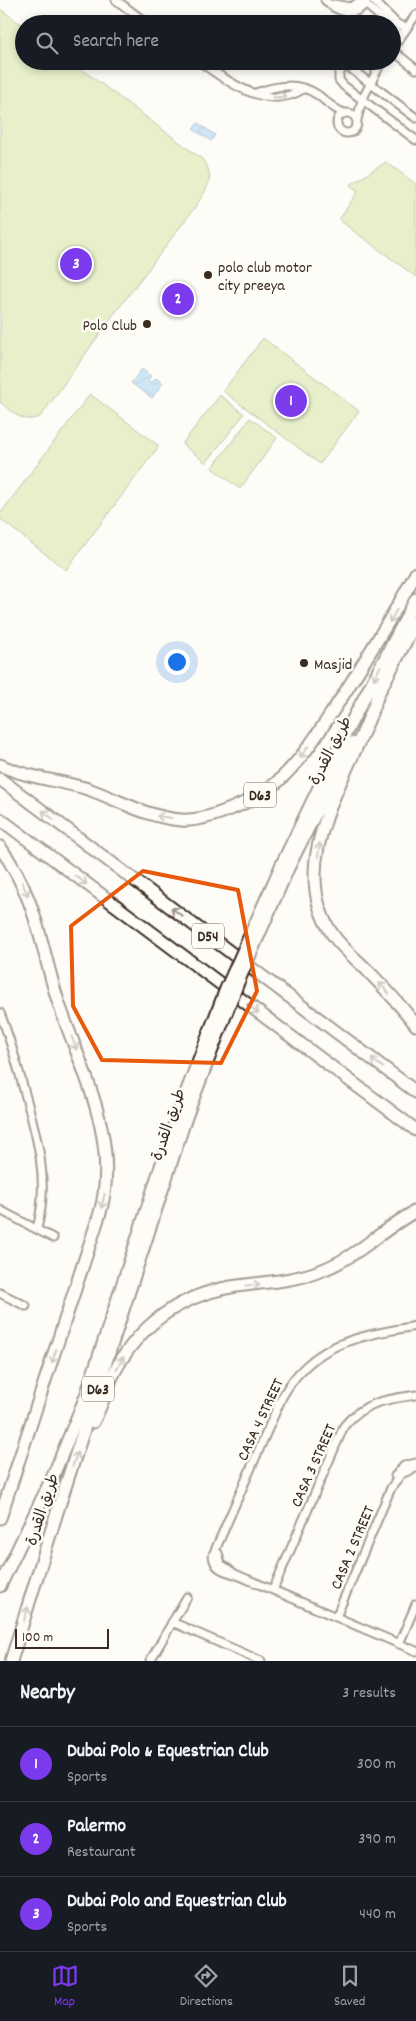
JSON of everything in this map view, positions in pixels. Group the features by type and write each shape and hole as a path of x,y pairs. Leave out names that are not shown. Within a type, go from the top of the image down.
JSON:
{"main road":[{"name":"طريق القدرة","path":"0,765 30,777 85,789 160,817 182,820 200,818 257,797 296,763 326,722 377,644 416,573"},
{"name":"طريق القدرة","path":"0,1586 53,1476 82,1405 182,1116 285,865 347,730 416,599"},
{"name":"طريق القدرة","path":"285,865 416,622"},
{"path":"379,691 370,719 325,820 318,851 316,887 322,914 335,938 388,992 416,1025"},
{"name":"D54","path":"0,779 416,1092"},
{"name":"D54","path":"0,819 416,1130"},
{"path":"0,847 22,883 36,915 55,991 95,1104 103,1136 107,1166 100,1213 0,1518"},
{"name":"طريق القدرة","path":"11,1661 182,1116"},
{"path":"82,1438 99,1411 113,1376 125,1354 159,1316 192,1298 215,1290 284,1281 322,1271 357,1253 416,1211"}],"street":[{"path":"116,0 136,15"},
{"path":"373,0 382,14"},
{"path":"326,1 346,7 365,1 382,14"},
{"path":"401,36 406,28 415,21"},
{"path":"401,26 406,28"},
{"path":"401,56 416,69"},
{"path":"211,70 228,82 269,98 282,98 303,90"},
{"path":"341,70 338,73 340,83 416,140"},
{"path":"353,70 416,118"},
{"path":"328,105 341,131 348,133 356,129 362,100 377,70"},
{"path":"256,93 286,85 317,95 328,105 347,113 357,120"},
{"path":"337,122 339,116 347,113 362,100"},
{"path":"0,1014 13,1048 40,1155 43,1194 37,1228"},
{"path":"0,1210 53,1238"},
{"path":"0,1293 26,1306"},
{"name":"CASA 4 STREET","path":"416,1326 358,1337 340,1343 325,1350 297,1374 282,1397 213,1555 216,1565 224,1571 416,1651"},
{"name":"CASA 3 STREET","path":"273,1590 344,1426 356,1413 371,1404 416,1395"},
{"name":"CASA 2 STREET","path":"336,1617 396,1473 401,1468 416,1463"},
{"name":"CASA 2 STREET","path":"391,1488 402,1474 416,1468"},
{"path":"150,1661 187,1597"},
{"path":"399,1644 416,1605"},
{"path":"172,1622 261,1661"}],"highlighted area":[{"path":"143,871 238,890 257,991 221,1063 102,1060 73,1006 71,926"}],"green space":[{"path":"0,9 15,20 15,70 83,70 202,159 207,166 210,177 207,188 196,206 109,321 41,416 29,419 24,418 15,414 0,402"},
{"path":"386,162 416,184 416,277 339,220 358,191 350,185"},
{"path":"263,338 359,411 320,464 223,391"},
{"path":"90,394 159,446 66,570 0,519 0,514"},
{"path":"220,395 244,414 206,463 182,444"},
{"path":"250,418 277,438 240,489 212,468"}],"water":[{"path":"198,123 215,135 211,141 193,129"},
{"path":"142,369 151,376 148,380 152,383 156,378 163,383 152,398 131,383"}],"place":[{"name":"Dubai Polo and Equestrian Club","path":"76,264"},
{"name":"polo club motor city preeya","path":"208,275"},
{"name":"Palermo","path":"178,299"},
{"name":"Polo Club","path":"147,324"},
{"name":"Dubai Polo & Equestrian Club","path":"291,401"},
{"name":"Masjid","path":"304,663"}]}
